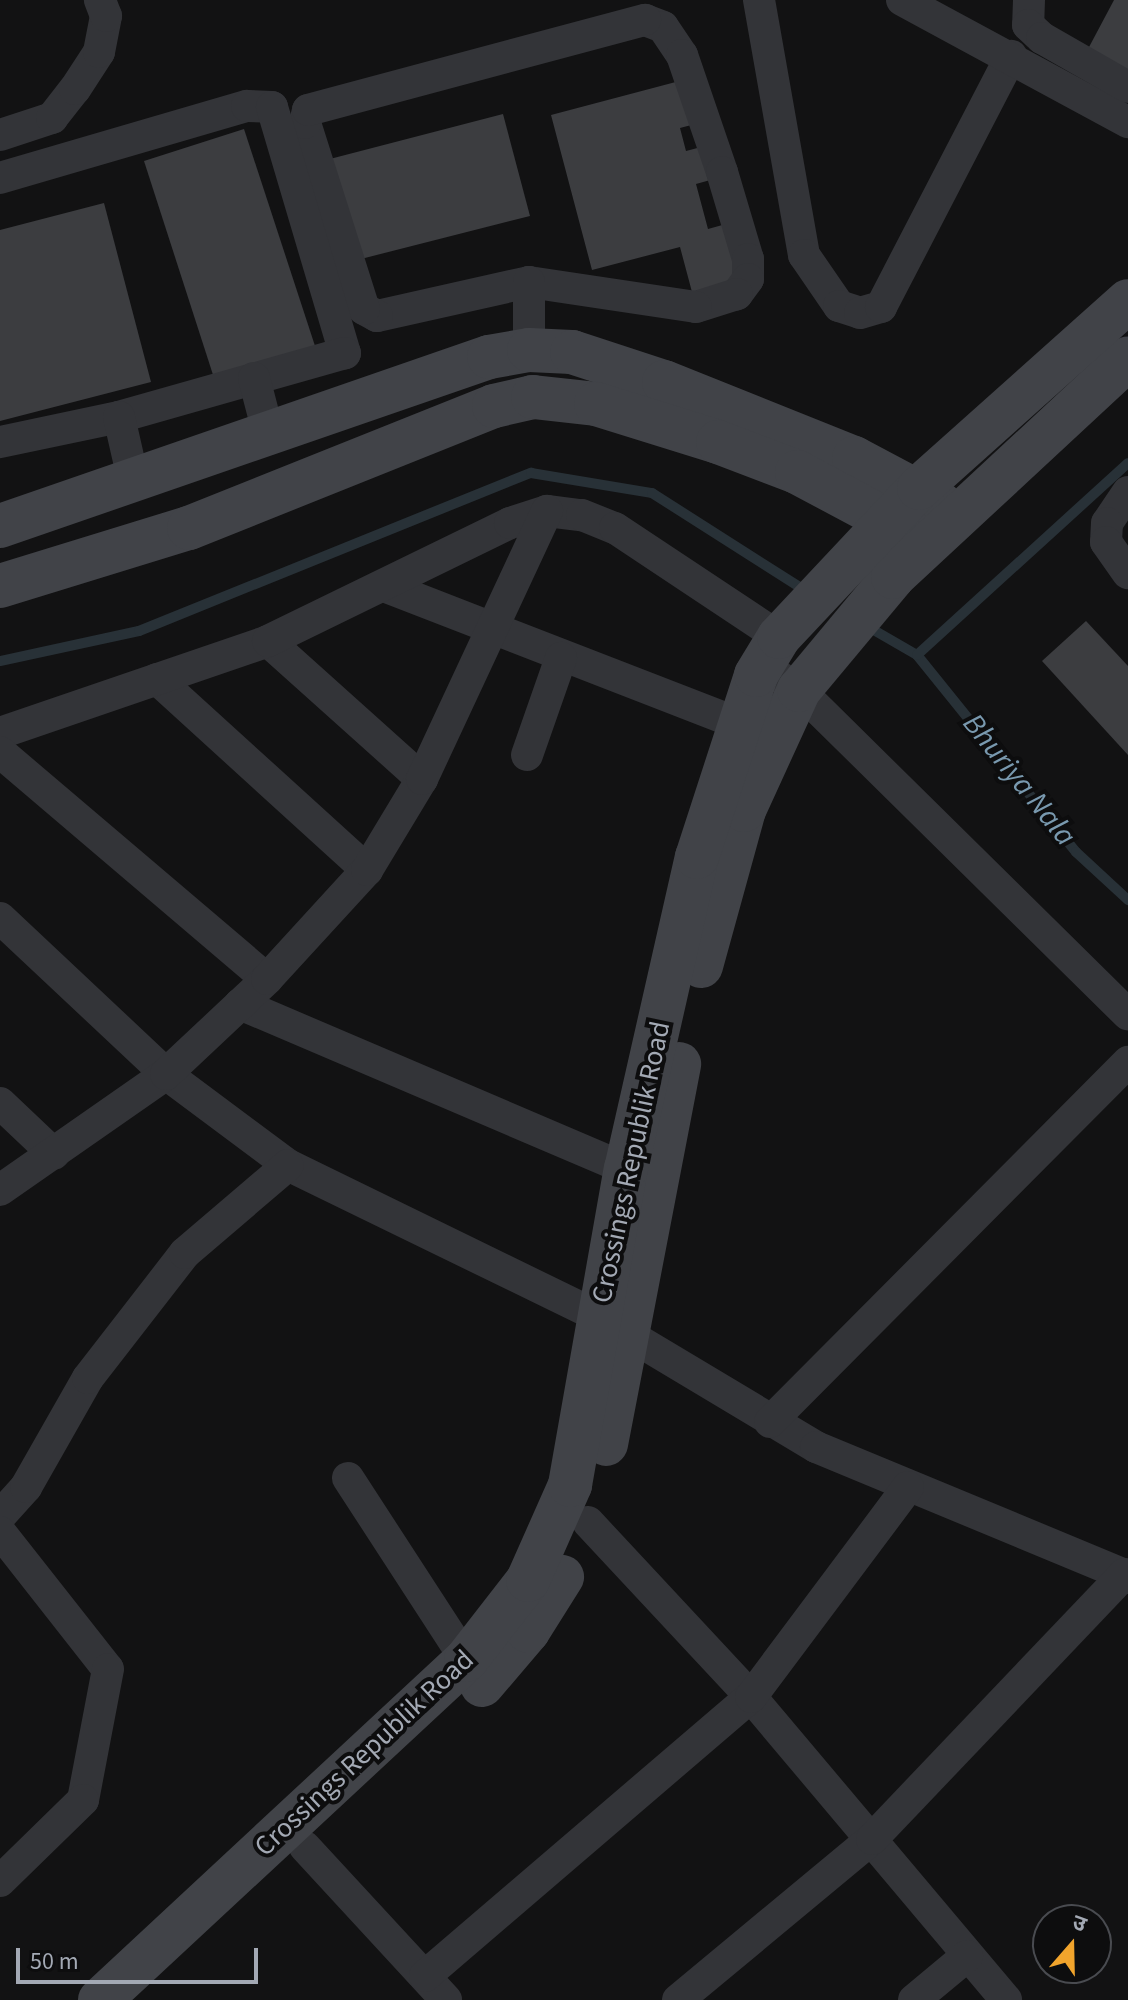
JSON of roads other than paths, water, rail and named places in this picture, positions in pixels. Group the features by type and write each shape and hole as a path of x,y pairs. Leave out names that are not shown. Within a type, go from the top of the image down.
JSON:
{"street":[{"path":"0,135 52,118 75,89 99,52 106,16 100,0"},
{"path":"759,0 804,255 839,306 860,313 881,307 1011,56"},
{"path":"902,0 1011,56 1128,122"},
{"path":"1029,0 1028,25 1042,38 1128,87"},
{"path":"645,20 663,27 682,55 722,172 748,279 737,294 696,307 529,282 377,316 364,309 305,123 308,110 645,20"},
{"path":"0,178 247,106 272,107 345,353 119,417 0,442"},
{"path":"529,282 529,350"},
{"name":"Crossings Republik Road","path":"100,2000 466,1660 528,1580 554,1530 570,1485 615,1326 697,857 755,730 779,641 883,549 919,488 1128,301"},
{"path":"0,526 134,483 489,357 529,350 572,352 664,382 919,488 945,530"},
{"name":"Crossings Republik Road","path":"883,549 945,530 1128,359"},
{"path":"254,378 269,436"},
{"path":"0,586 203,523 494,406 533,397 596,404 718,442 797,472 883,549 826,652 799,690 755,730 492,633 384,586"},
{"path":"119,417 134,483"},
{"path":"1128,492 1107,523 1106,542 1128,573"},
{"path":"0,1190 166,1074 267,979 367,870 422,779 547,511"},
{"path":"0,733 268,641 510,523 547,511 582,515 615,528 779,641 799,690 1128,1014"},
{"path":"268,641 422,779"},
{"path":"527,755 561,658"},
{"path":"157,679 367,870"},
{"path":"0,752 267,979"},
{"path":"0,918 166,1074 288,1165 615,1326 770,1422 908,1487 1126,1575 872,1839 678,2000"},
{"path":"240,1004 642,1175"},
{"path":"770,1422 1128,1062"},
{"path":"0,1103 54,1154"},
{"path":"0,1516 26,1487 88,1378 185,1253 288,1165"},
{"path":"140,2000 474,1694 528,1631 588,1522 615,1326"},
{"path":"348,1478 466,1660"},
{"path":"425,1976 751,1697 908,1487"},
{"path":"588,1522 751,1697 1006,2000"},
{"path":"0,1532 108,1669 83,1800 0,1881"},
{"path":"305,1847 446,2000"},
{"path":"914,2000 967,1956"}],"waterway":[{"path":"917,655 1128,463"},
{"path":"0,661 139,631 531,473 652,493 806,591"},
{"name":"Bhuriya Nala","path":"865,625 917,655 1076,852 1128,900"}]}
